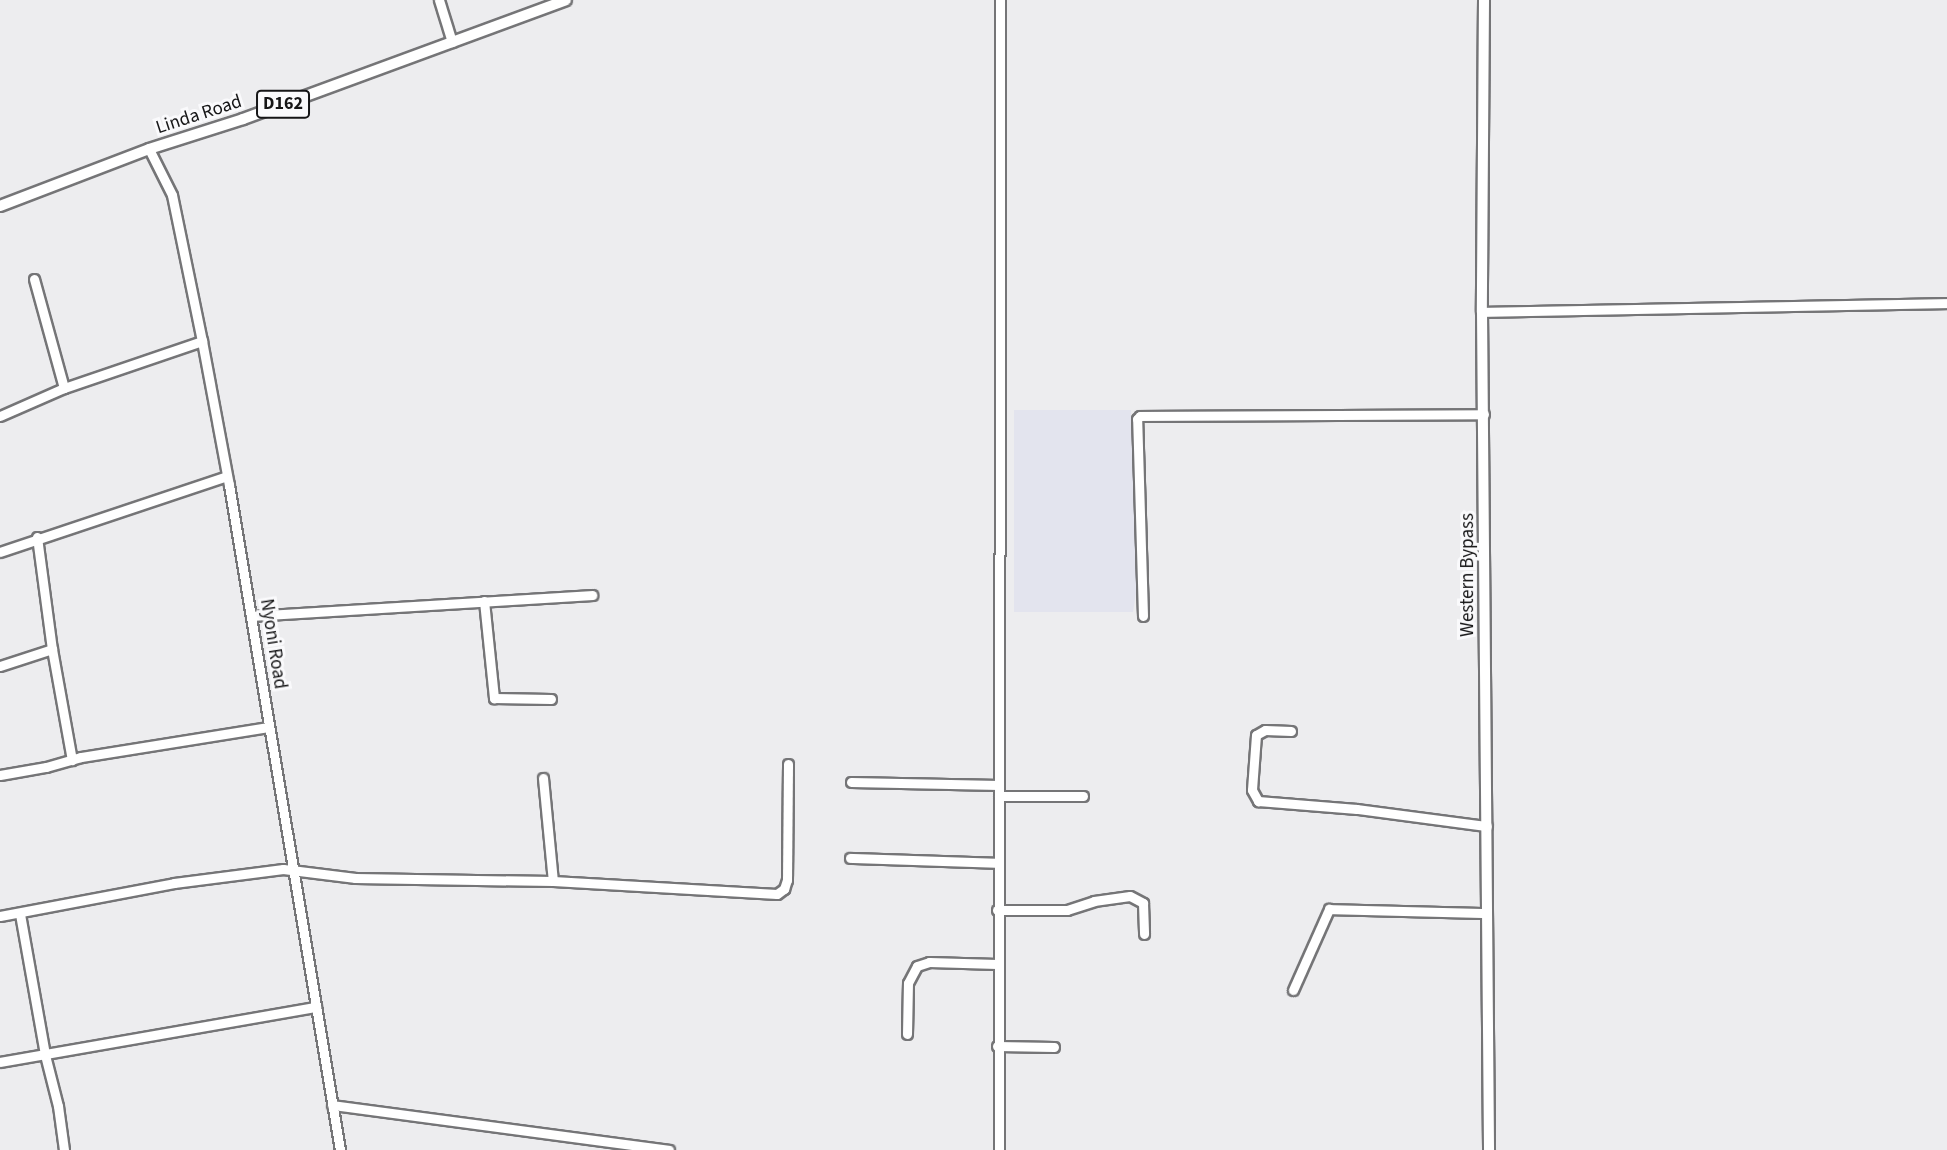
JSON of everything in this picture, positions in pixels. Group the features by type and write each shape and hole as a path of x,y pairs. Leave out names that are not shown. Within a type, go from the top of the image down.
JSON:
{"main road":[{"name":"Linda Road","path":"0,206 149,149 243,119 566,0"},
{"name":"Western Bypass","path":"1484,0 1482,312 1489,1150"}],"street":[{"path":"439,0 452,42"},
{"path":"999,1150 997,910 1002,540 1000,0"},
{"name":"Nyoni Road","path":"149,149 172,195 202,341 340,1150"},
{"path":"34,279 64,388"},
{"path":"1482,312 1947,303"},
{"path":"0,416 64,388 202,341"},
{"path":"1143,616 1140,416 1484,414"},
{"path":"0,552 37,537 227,476"},
{"path":"37,537 52,649 72,760"},
{"path":"251,616 592,595"},
{"path":"484,601 494,698 551,699"},
{"path":"0,666 52,649"},
{"path":"0,775 72,760 269,727"},
{"path":"1292,731 1265,730 1256,735 1252,790 1258,802 1357,809 1400,817 1454,820 1487,826"},
{"path":"0,916 174,883 293,869 355,877 552,881 782,892 787,880 788,764"},
{"path":"542,778 552,881"},
{"path":"851,782 999,785"},
{"path":"999,796 1083,796"},
{"path":"850,858 998,863"},
{"path":"997,910 1067,910 1094,901 1130,896 1143,903 1144,934"},
{"path":"1293,990 1329,909 1487,913"},
{"path":"20,914 58,1106 64,1150"},
{"path":"907,1034 908,983 917,966 929,962 997,964"},
{"path":"0,1062 316,1007"},
{"path":"997,1046 1054,1047"},
{"path":"332,1105 669,1150"}],"shaded area":[{"path":"1014,410 1131,410 1139,574 1133,612 1014,612"}]}
